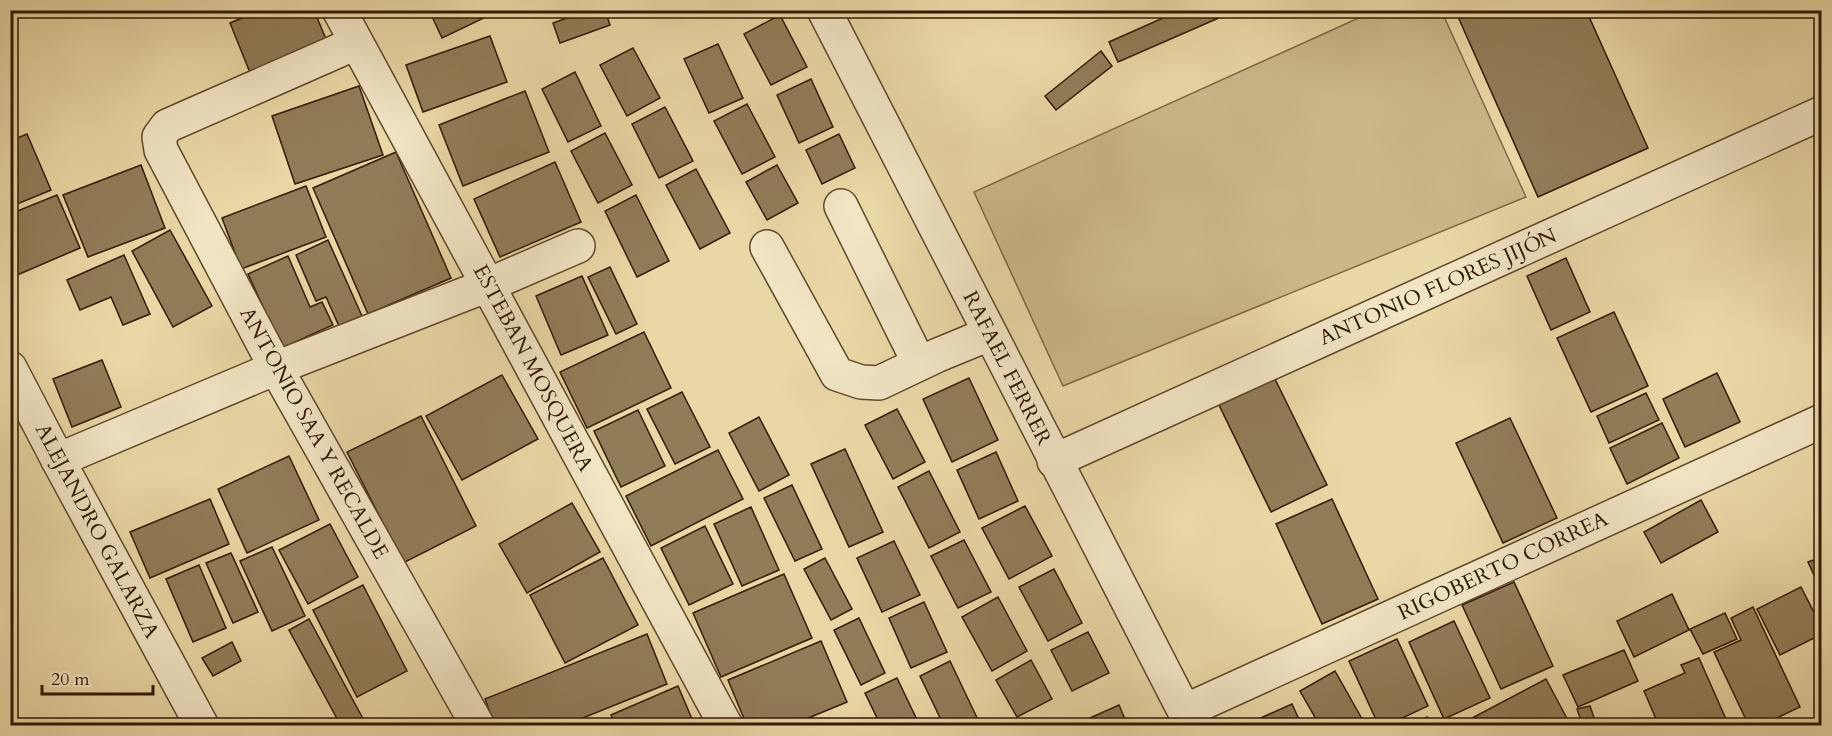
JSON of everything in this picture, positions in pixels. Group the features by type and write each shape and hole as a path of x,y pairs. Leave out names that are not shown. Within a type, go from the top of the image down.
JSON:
{"street":[{"name":"ESTEBAN MOSQUERA","path":"339,10 726,726"},
{"name":"RAFAEL FERRER","path":"824,10 1188,718"},
{"name":"ANTONIO SAA Y RECALDE","path":"356,43 167,126 159,137 161,150 276,368 478,726"},
{"name":"ANTONIO FLORES JIJÓN","path":"1054,461 1821,113"},
{"path":"841,206 919,363"},
{"path":"58,460 276,368 488,285 578,246"},
{"path":"767,247 837,374 861,382 879,383 919,363 989,334"},
{"name":"ALEJANDRO GALARZA","path":"10,368 202,726"},
{"name":"RIGOBERTO CORREA","path":"1188,718 1821,420"}],"shaded area":[{"path":"1441,10 1526,197 1063,386 974,192 1374,11"}],"building":[{"path":"261,10 314,10 330,49 253,80 230,23"},
{"path":"429,10 483,10 486,17 442,38"},
{"path":"589,10 605,10 610,25 560,43 553,23"},
{"path":"1181,10 1229,10 1230,13 1118,62 1109,42"},
{"path":"1234,10 1266,10 1234,13"},
{"path":"1455,10 1586,10 1648,148 1538,197"},
{"path":"780,15 807,67 771,85 744,34"},
{"path":"490,36 507,82 423,112 406,65"},
{"path":"718,44 743,98 709,113 684,59"},
{"path":"633,48 660,98 627,116 600,65"},
{"path":"1101,51 1112,66 1056,110 1045,96"},
{"path":"575,72 601,126 568,142 542,89"},
{"path":"811,79 833,127 799,143 777,95"},
{"path":"359,86 383,155 295,184 272,116"},
{"path":"525,91 549,152 463,186 439,125"},
{"path":"747,104 775,157 742,174 714,121"},
{"path":"665,107 693,161 659,178 632,124"},
{"path":"605,133 632,185 598,203 571,151"},
{"path":"27,134 51,190 10,207 10,141"},
{"path":"839,134 855,168 822,184 806,150"},
{"path":"396,152 451,278 368,314 313,188"},
{"path":"555,162 581,222 500,257 474,199"},
{"path":"141,165 165,228 88,257 63,195"},
{"path":"777,165 798,203 767,220 746,182"},
{"path":"696,169 730,233 700,249 666,185"},
{"path":"306,186 326,237 241,269 222,218"},
{"path":"57,195 80,248 10,278 10,214"},
{"path":"636,195 669,261 637,277 605,211"},
{"path":"170,230 212,306 173,327 132,251"},
{"path":"328,240 362,316 339,326 326,297 316,301 296,255"},
{"path":"124,255 150,314 123,325 111,297 80,310 67,280"},
{"path":"288,256 310,307 322,302 333,325 282,348 248,274"},
{"path":"1566,258 1590,312 1551,330 1527,276"},
{"path":"610,267 637,324 616,334 588,277"},
{"path":"582,276 608,335 561,355 536,296"},
{"path":"1614,312 1648,386 1591,412 1557,338"},
{"path":"644,332 671,388 587,428 560,372"},
{"path":"102,360 121,407 72,427 53,379"},
{"path":"1717,373 1740,422 1685,447 1663,399"},
{"path":"502,375 538,439 462,480 426,416"},
{"path":"969,378 998,440 952,462 923,399"},
{"path":"1275,379 1327,485 1271,512 1219,405"},
{"path":"682,392 710,447 675,464 647,409"},
{"path":"1646,393 1659,420 1609,443 1597,416"},
{"path":"897,409 925,462 893,479 865,425"},
{"path":"638,410 665,466 621,487 594,431"},
{"path":"421,416 476,526 403,563 347,452"},
{"path":"759,417 789,475 759,491 729,433"},
{"path":"1510,418 1557,518 1503,543 1456,443"},
{"path":"1662,423 1679,458 1627,484 1610,448"},
{"path":"845,449 883,532 849,547 811,464"},
{"path":"718,450 743,499 651,546 626,496"},
{"path":"996,452 1018,501 979,519 957,470"},
{"path":"289,456 319,520 247,553 218,489"},
{"path":"929,471 960,532 929,548 898,487"},
{"path":"792,485 822,549 795,561 764,498"},
{"path":"210,499 229,544 150,578 130,532"},
{"path":"1332,499 1378,599 1322,624 1276,524"},
{"path":"1701,500 1718,532 1661,563 1644,532"},
{"path":"572,503 600,552 527,593 499,544"},
{"path":"1025,506 1052,556 1009,579 982,528"},
{"path":"751,507 779,570 742,586 714,524"},
{"path":"330,524 358,577 308,604 279,550"},
{"path":"705,526 733,584 689,605 661,548"},
{"path":"964,540 991,592 958,608 931,556"},
{"path":"894,541 920,595 882,612 857,558"},
{"path":"272,547 305,616 272,631 240,561"},
{"path":"231,553 258,612 233,623 206,563"},
{"path":"1822,557 1822,593 1808,562"},
{"path":"603,558 638,625 565,663 530,595"},
{"path":"825,558 852,609 831,620 804,569"},
{"path":"199,565 226,628 193,642 166,579"},
{"path":"1054,569 1082,623 1048,641 1019,587"},
{"path":"784,574 812,638 721,677 693,613"},
{"path":"1514,582 1553,666 1501,689 1462,605"},
{"path":"363,585 407,671 357,697 313,610"},
{"path":"1801,587 1822,628 1822,634 1780,655 1757,609"},
{"path":"1672,594 1689,630 1634,657 1617,621"},
{"path":"998,597 1027,651 992,671 962,617"},
{"path":"924,602 947,652 911,668 889,618"},
{"path":"1753,607 1800,707 1760,726 1749,726 1714,652 1741,640 1731,618"},
{"path":"1725,613 1737,639 1703,654 1690,629"},
{"path":"859,618 885,673 861,685 834,630"},
{"path":"309,619 367,726 341,726 289,630"},
{"path":"1454,621 1490,698 1444,719 1409,642"},
{"path":"1088,632 1109,673 1072,691 1051,650"},
{"path":"647,634 667,684 563,726 495,726 485,699"},
{"path":"1397,639 1428,706 1385,726 1379,726 1349,661"},
{"path":"821,641 847,702 789,726 747,726 728,680"},
{"path":"232,642 241,661 213,676 202,658"},
{"path":"1624,650 1638,681 1578,707 1563,675"},
{"path":"1699,658 1729,726 1659,726 1644,691 1685,673 1681,665"},
{"path":"1031,660 1052,699 1017,717 996,680"},
{"path":"950,661 980,724 978,726 944,726 920,676"},
{"path":"1335,671 1366,726 1320,726 1300,691"},
{"path":"897,678 920,726 881,726 865,693"},
{"path":"1546,679 1571,726 1457,726"},
{"path":"678,686 695,726 616,726 611,715"},
{"path":"1292,704 1302,726 1245,725"},
{"path":"1119,705 1128,726 1072,726"},
{"path":"1590,706 1597,726 1583,726 1577,709"},
{"path":"1427,717 1431,726 1409,726"},
{"path":"604,719 607,726 590,726"}]}
